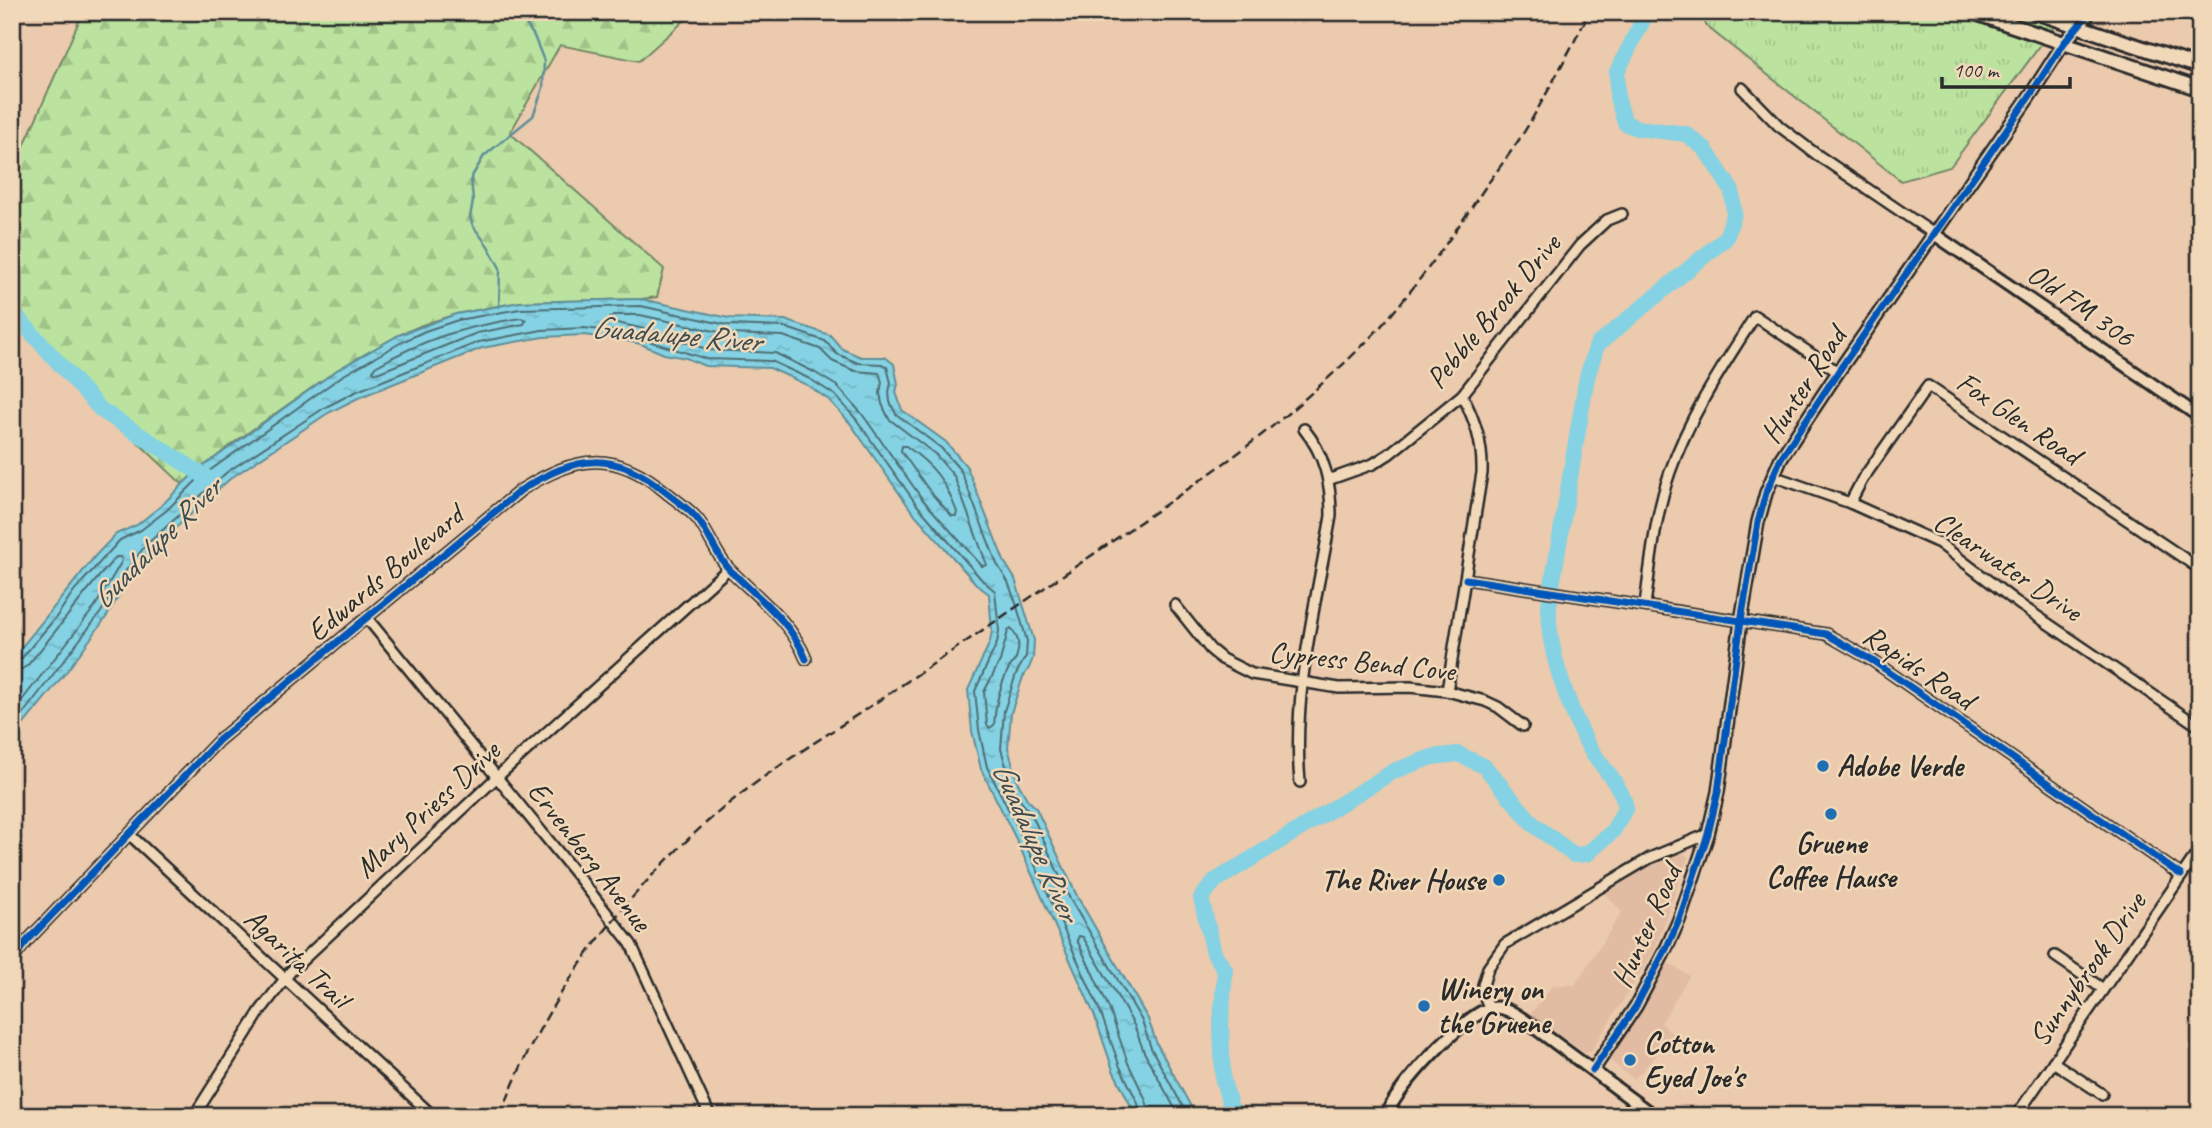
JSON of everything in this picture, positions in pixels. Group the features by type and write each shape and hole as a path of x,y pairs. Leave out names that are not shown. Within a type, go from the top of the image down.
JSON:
{"main road":[{"path":"1972,12 2200,89"},
{"path":"2035,12 2200,67"}],"street":[{"name":"Hunter Road","path":"1593,1070 1636,1006 1667,947 1708,834 1718,792 1741,621 1758,522 1773,476 1801,425 2064,43 2090,12"},
{"path":"1742,88 1779,126 1934,234"},
{"name":"Pebble Brook Drive","path":"1328,480 1373,464 1389,454 1462,395 1580,245 1607,220 1622,214"},
{"name":"Old FM 306","path":"1934,234 2200,417"},
{"path":"1646,606 1658,515 1673,464 1706,394 1755,316 1838,372"},
{"name":"Fox Glen Road","path":"1850,503 1862,480 1927,386 2196,566"},
{"path":"1447,691 1483,457 1478,430 1462,395"},
{"path":"1300,782 1297,741 1302,682 1331,516 1328,480 1317,445 1304,429"},
{"name":"Edwards Boulevard","path":"12,960 219,740 521,490 564,468 591,461 620,464 653,482 697,519 728,569 793,632 806,659"},
{"name":"Clearwater Drive","path":"1773,476 1850,503 1939,543 2020,604 2200,727"},
{"path":"2196,566 2200,550"},
{"name":"Mary Priess Drive","path":"194,1116 261,1010 307,955 497,777 728,569"},
{"name":"Rapids Road","path":"1466,579 1826,634 1856,650 2181,876"},
{"name":"Cypress Bend Cove","path":"1175,605 1210,649 1222,659 1252,674 1339,688 1410,687 1447,691 1492,704 1523,726"},
{"name":"Ervenberg Avenue","path":"367,618 625,936 710,1116"},
{"name":"Agarita Trail","path":"129,834 433,1116"},
{"path":"1489,1008 1483,985 1488,968 1506,944 1650,858 1708,834"},
{"name":"Sunnybrook Drive","path":"2016,1116 2200,849"},
{"path":"2055,956 2104,989"},
{"path":"1386,1116 1390,1103 1463,1024 1489,1008 1497,1007 1519,1017 1654,1116"},
{"path":"2053,1062 2102,1094"}],"shaded area":[{"path":"1681,851 1688,857 1654,951 1591,1051 1585,1053 1530,1015 1553,985 1575,985 1622,912 1605,893 1670,854"},
{"path":"1668,963 1689,976 1661,1023 1674,1036 1634,1079 1608,1059"}],"green space":[{"path":"83,12 694,12 639,61 560,45 510,133 664,269 657,297 520,302 456,314 422,325 337,370 232,444 182,484 110,416 12,306 12,173"},
{"path":"1707,12 2065,12 1950,167 1901,181 1705,25"}],"water":[{"name":"Guadalupe River","path":"641,299 729,318 785,320 830,335 842,349 861,357 885,357 894,364 898,384 896,392 902,410 946,442 967,467 1004,561 1015,579 1034,640 1033,658 1023,677 1011,713 1008,748 1018,783 1036,808 1077,896 1148,1019 1157,1044 1196,1116 1136,1116 1113,1070 1094,1014 1018,843 981,769 972,731 968,690 990,642 992,631 989,594 977,585 911,510 850,423 829,400 807,385 770,368 705,366 641,344 617,339 583,335 543,337 482,348 358,398 328,413 231,478 151,550 132,573 107,616 67,671 24,724 12,732 12,659 96,555 116,534 137,525 162,505 194,473 337,370 399,335 456,314 520,302"}],"waterway":[{"path":"499,307 500,268 470,217 473,201 471,178 484,156 533,116 543,88 544,61 534,36 518,12"},
{"path":"1552,585 1587,377 1597,345 1726,238 1734,214 1732,191 1705,149 1686,134 1637,128 1625,123 1617,97 1617,72 1647,12"},
{"name":"Guadalupe River","path":"12,311 101,410 212,481"},
{"path":"1233,1116 1223,1080 1221,1024 1225,970 1214,953 1201,898 1215,881 1394,771 1432,757 1458,754 1484,766 1533,824 1574,855 1587,854 1613,831 1626,807 1619,789 1587,743 1565,692 1550,633 1550,599"}],"railway":[{"path":"501,1116 540,1029 565,987 624,907 691,836 765,776 973,637 1225,462 1286,415 1366,342 1427,270 1516,144 1590,12"}],"cycle path":[{"path":"1593,1070 1636,1006 1667,947 1708,834 1718,792 1741,621 1758,522 1766,493 1781,458 2064,43 2090,12"},
{"path":"12,960 219,740 521,490 560,470 578,464 612,463 648,479 679,502 699,521 725,565 792,633 806,659"},
{"path":"1466,579 1826,634 1873,661 2181,875"}],"place":[{"name":"Adobe Verde","path":"1823,766"},
{"name":"Gruene Coffee Hause","path":"1831,814"},
{"name":"The River House","path":"1499,880"},
{"name":"Winery on the Gruene","path":"1424,1006"},
{"name":"Cotton Eyed Joe's","path":"1630,1060"}]}
